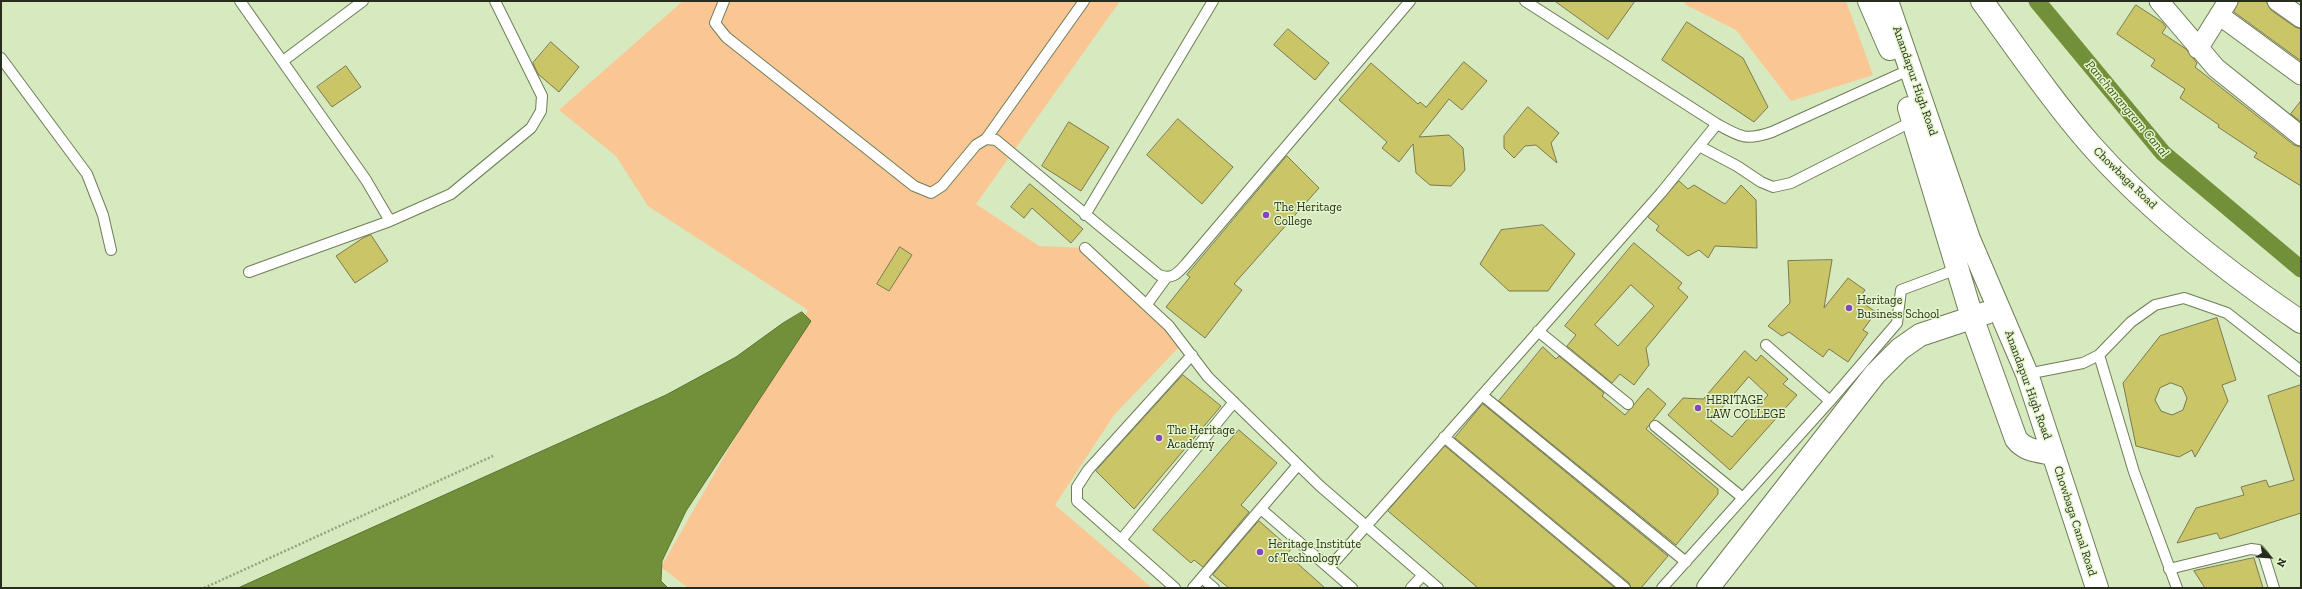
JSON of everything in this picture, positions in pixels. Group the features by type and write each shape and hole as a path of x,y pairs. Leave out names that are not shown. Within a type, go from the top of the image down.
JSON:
{"main road":[{"name":"Anandapur High Road","path":"1870,1 1905,71"},
{"name":"Anandapur High Road","path":"1887,1 1905,71 1920,119 1957,269 1972,317 2016,439 2021,446 2029,450 2053,454 2032,373 1999,308 1920,119"},
{"name":"Chowbaga Road","path":"1982,1 2085,138 2128,183 2190,238 2273,303 2301,322"},
{"path":"1708,588 1875,374 1900,350 1920,335 1999,308"},
{"name":"Chowbaga Canal Road","path":"2053,454 2097,588"}],"street":[{"path":"2158,1 2216,68 2301,136"},
{"path":"2277,1 2301,18"},
{"path":"2198,49 2224,8 2301,75"}],"lane":[{"path":"240,1 366,180 390,221"},
{"path":"282,61 363,1"},
{"path":"250,272 390,221 451,194 531,128 541,111 542,96 495,1"},
{"path":"724,1 715,23 726,38 914,186 931,193 942,186 976,145 986,139 1084,1"},
{"path":"1085,215 1213,1"},
{"path":"986,139 996,140 1159,275 1166,278 1174,277 1410,1"},
{"path":"1525,1 1717,124 1744,138 1758,137 1905,71"},
{"path":"1,58 87,174 103,215 111,250"},
{"path":"1699,146 1737,166 1761,182 1773,187 1791,183 1920,119"},
{"path":"1329,568 1661,193 1717,124"},
{"path":"1085,248 1169,326 1208,376 1298,465 1365,526 1438,588"},
{"path":"1662,588 1830,401 1897,323 1901,290 1979,262"},
{"path":"1147,304 1166,278"},
{"path":"2032,373 2083,363 2099,355 2131,322 2156,305 2184,298 2227,312 2301,371"},
{"path":"1538,331 1628,404"},
{"path":"1766,345 1830,401"},
{"path":"1174,588 1077,501 1077,487 1088,470 1192,355"},
{"path":"2099,355 2134,472 2176,588"},
{"path":"1482,395 1686,562"},
{"path":"1121,540 1234,402"},
{"path":"1655,426 1743,498"},
{"path":"1444,437 1625,588"},
{"path":"1193,588 1298,465"},
{"path":"1261,508 1352,588"},
{"path":"2169,569 2251,549 2259,550 2264,556 2274,588"},
{"path":"1411,588 1423,575"},
{"path":"1202,578 1214,588"}],"path":[{"path":"204,588 493,456"}],"shaded area":[{"path":"683,1 1120,1 976,204 1039,246 1085,248 1181,345 1114,415 1055,505 1152,588 688,588 661,567 808,310 648,206 616,156 559,110"},
{"path":"1682,1 1846,1 1873,75 1791,101 1736,30 1688,6"},
{"path":"802,312 811,321 686,511 662,561 661,581 668,588 238,588 666,395 736,357 783,323"}],"building":[{"path":"1555,1 1635,1 1608,39"},
{"path":"2239,1 2266,1 2271,10 2295,27 2301,29 2301,61 2234,12"},
{"path":"2136,5 2162,22 2166,27 2162,33 2186,49 2197,63 2195,67 2294,145 2301,147 2301,186 2254,157 2257,153 2218,127 2219,125 2180,98 2185,89 2151,66 2155,60 2117,34"},
{"path":"1687,22 1743,58 1768,107 1754,122 1662,60"},
{"path":"1288,29 1329,63 1315,80 1274,45"},
{"path":"551,42 579,67 559,92 538,74 533,63"},
{"path":"1464,62 1487,81 1462,110 1449,99 1419,137 1449,135 1463,148 1465,170 1451,186 1430,185 1416,173 1413,144 1399,162 1382,148 1387,142 1339,100 1371,63 1418,104 1420,102 1426,107"},
{"path":"346,66 361,87 332,107 317,87"},
{"path":"2301,101 2301,122 2291,114"},
{"path":"1528,107 1559,133 1551,143 1557,163 1536,145 1525,146 1514,158 1504,148 1504,136"},
{"path":"1178,119 1233,167 1202,204 1147,155"},
{"path":"1069,122 1109,147 1081,191 1042,166"},
{"path":"1287,156 1319,188 1234,284 1242,290 1205,338 1166,307 1190,277 1187,275"},
{"path":"1679,181 1688,189 1694,185 1725,204 1741,185 1756,200 1757,248 1715,246 1708,258 1699,250 1688,256 1656,230 1659,226 1648,217"},
{"path":"1030,184 1083,229 1071,243 1032,208 1024,218 1011,207"},
{"path":"1543,225 1575,254 1548,291 1509,291 1480,264 1501,230"},
{"path":"371,235 388,261 355,283 336,256 363,238"},
{"path":"1634,243 1682,283 1678,288 1688,297 1646,348 1649,365 1634,385 1620,374 1612,383 1567,346 1576,335 1565,326","holes":["1631,285 1654,306 1618,346 1595,325"]},
{"path":"900,247 912,255 889,291 877,284"},
{"name":"Heritage Business School","path":"1832,260 1824,308 1848,278 1865,290 1858,300 1876,312 1863,330 1868,333 1848,362 1829,349 1823,357 1789,332 1782,336 1768,326 1790,303 1788,261"},
{"path":"2217,318 2236,380 2222,385 2228,401 2195,457 2192,450 2179,457 2136,446 2123,383 2160,336","holes":["2171,383 2182,387 2187,398 2183,410 2172,415 2161,411 2155,400 2160,388"]},
{"path":"1543,347 1556,359 1559,356 1604,393 1602,396 1625,415 1648,388 1666,404 1646,429 1718,489 1718,494 1676,545 1499,401"},
{"name":"HERITAGE LAW COLLEGE","path":"1745,351 1756,361 1761,355 1788,379 1783,384 1797,395 1730,470 1668,415 1683,398 1703,399","holes":["1749,377 1768,395 1732,437 1711,421"]},
{"name":"The Heritage Academy","path":"1183,375 1221,406 1134,509 1096,471"},
{"path":"2301,385 2301,513 2220,539 2217,533 2177,543 2196,508 2244,495 2241,487 2266,480 2269,487 2294,480 2268,396"},
{"path":"1483,404 1668,556 1641,588 1631,588 1629,583 1455,438"},
{"path":"1239,430 1277,463 1241,505 1249,512 1203,567 1194,560 1191,563 1153,530"},
{"path":"1445,446 1615,588 1478,588 1388,511"},
{"name":"Heritage Institute of Technology","path":"1259,521 1291,549 1287,554 1325,588 1229,588 1213,575"},
{"path":"2254,558 2263,588 2205,588 2194,571"}],"waterway":[{"name":"Panchanangram Canal","path":"2037,1 2163,153 2301,269"}],"place":[{"name":"The Heritage College","path":"1266,215"},
{"name":"Heritage Business School","path":"1849,308"},
{"name":"HERITAGE LAW COLLEGE","path":"1698,408"},
{"name":"The Heritage Academy","path":"1159,438"},
{"name":"Heritage Institute of Technology","path":"1260,552"}]}
